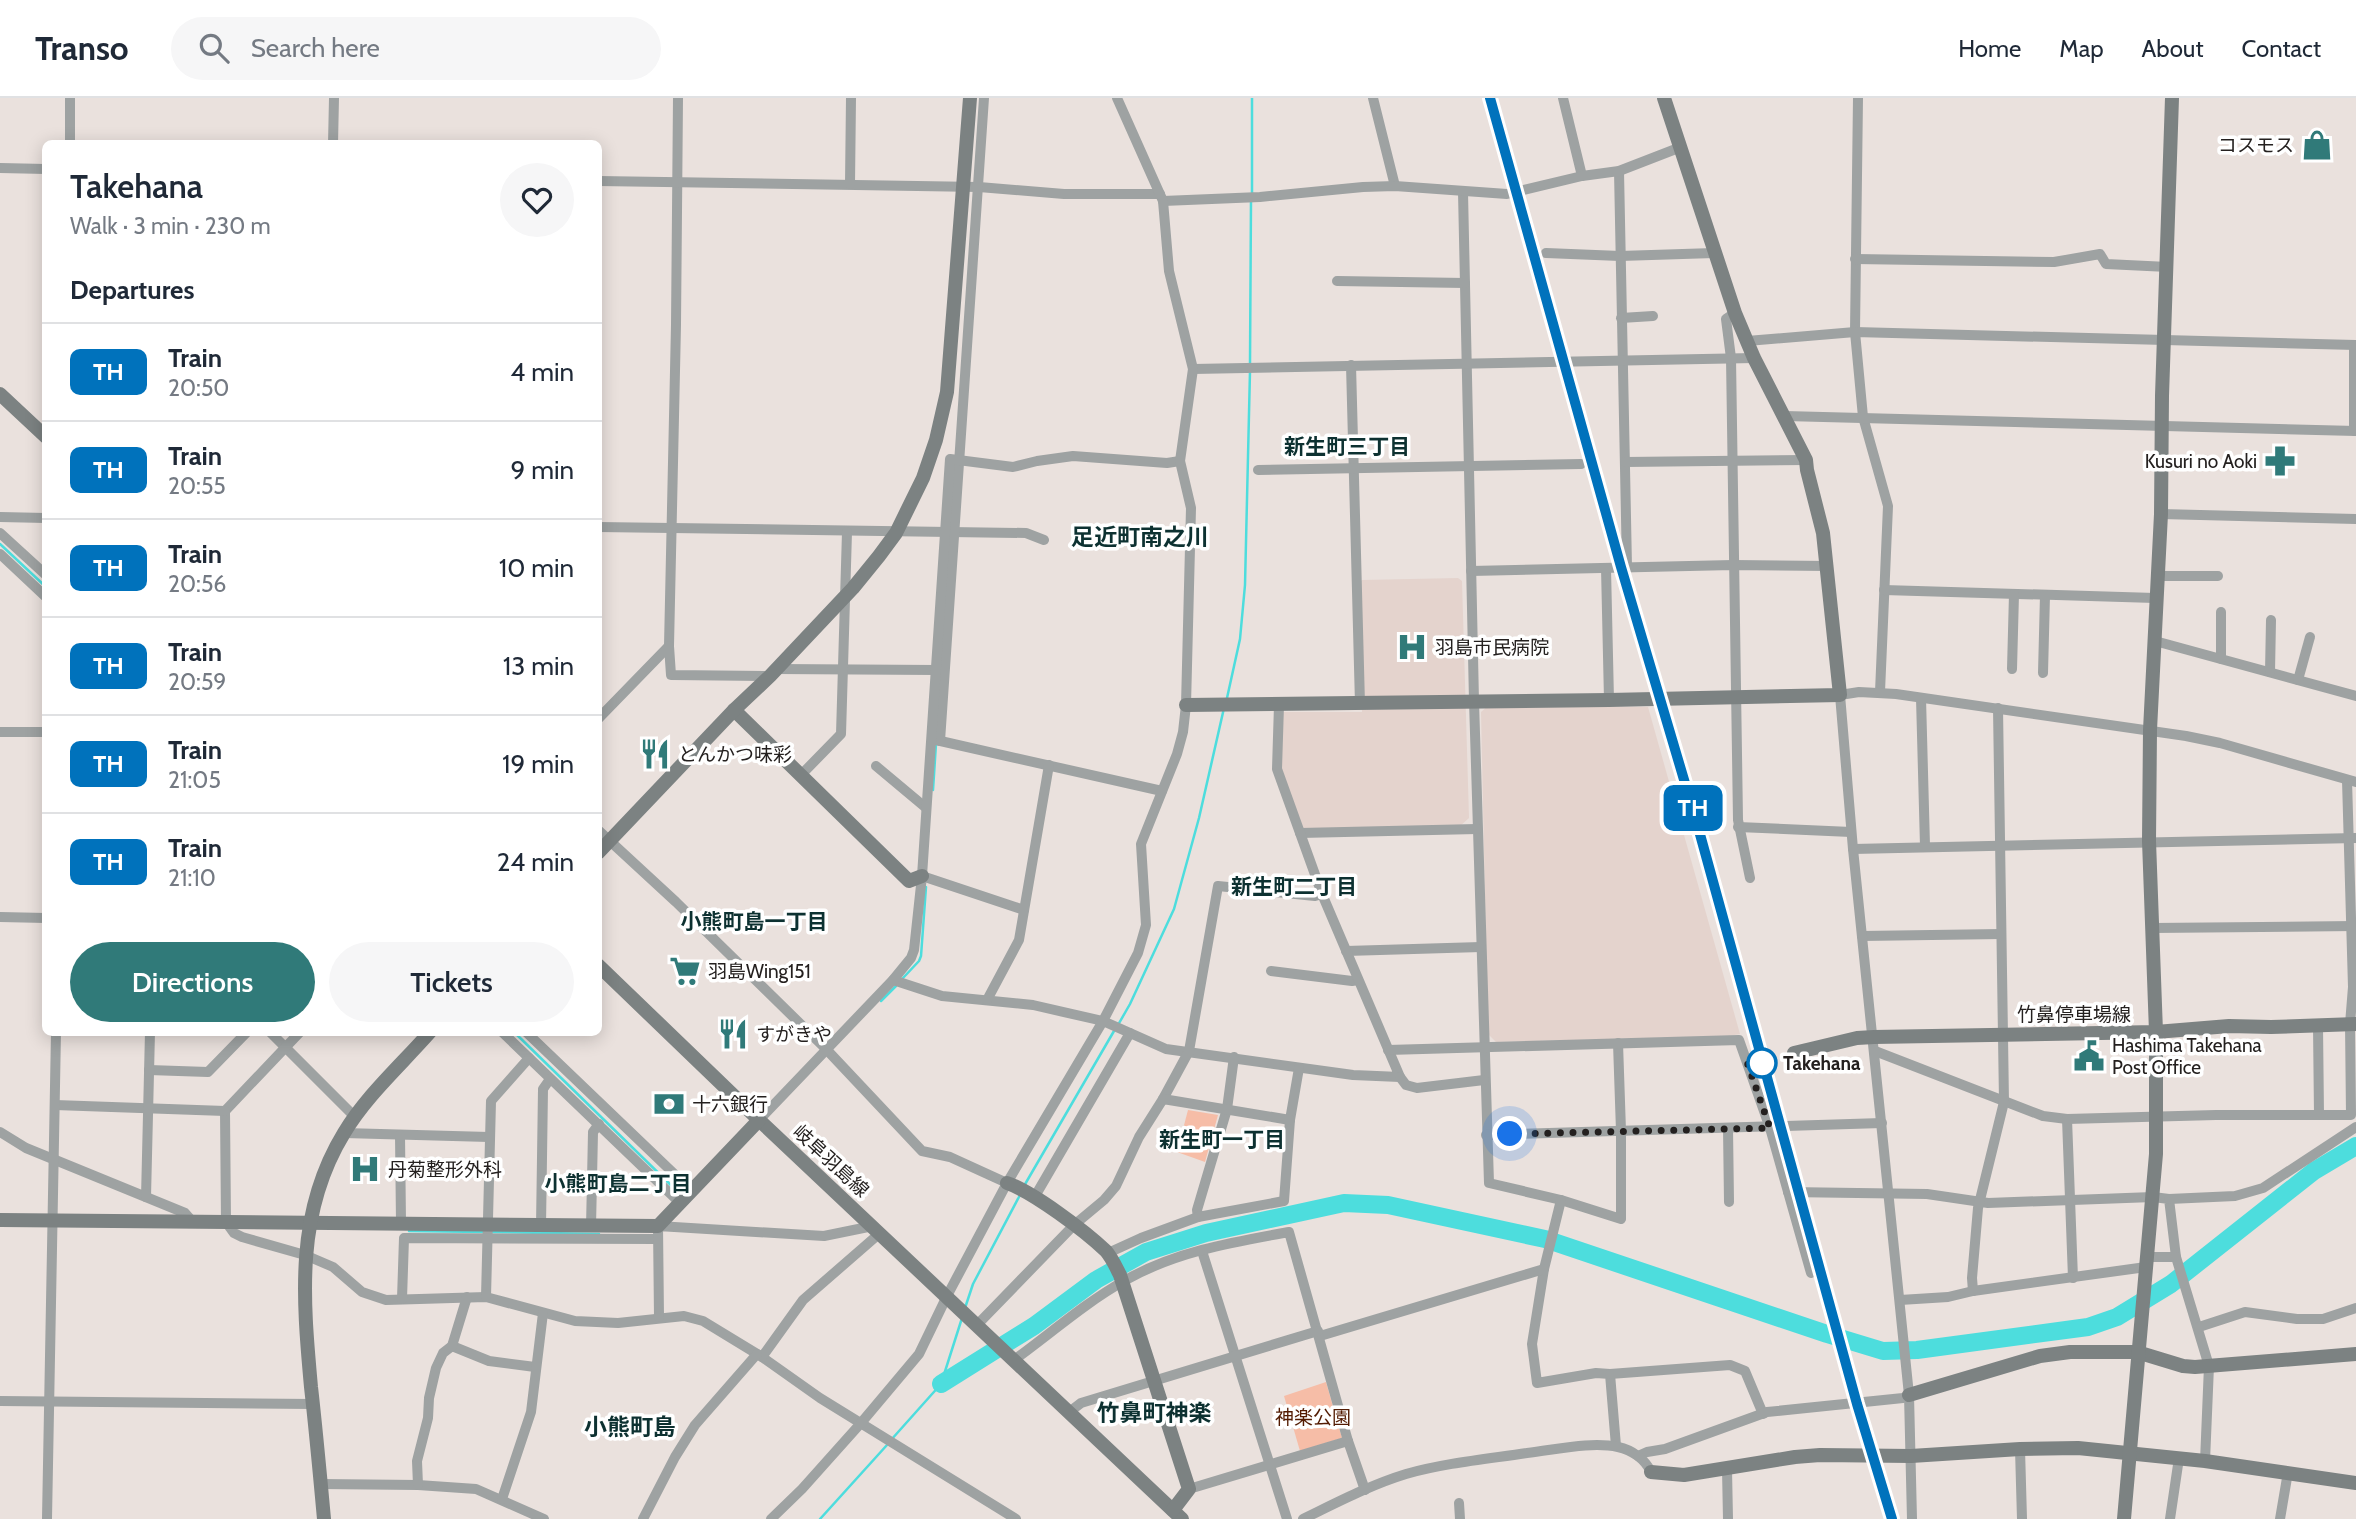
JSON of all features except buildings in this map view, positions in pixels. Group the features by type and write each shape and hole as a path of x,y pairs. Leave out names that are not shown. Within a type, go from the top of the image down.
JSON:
{"street":[{"path":"70,98 70,140"},
{"path":"333,140 334,98"},
{"path":"678,98 669,646 671,675 843,669 936,670"},
{"path":"850,184 851,98"},
{"path":"602,849 845,597 896,533 923,478 936,440 947,393 970,98"},
{"path":"936,740 936,670 959,460 984,98"},
{"path":"771,1519 802,1489 919,1354 1010,1184 1106,1022 1138,953 1146,925 1141,844 1183,732 1186,705 1191,508 1180,461 1193,369 1191,352 1175,303 1169,271 1162,197 1117,98"},
{"path":"1373,98 1395,186"},
{"path":"1563,98 1582,176"},
{"path":"1664,98 1735,313 1754,358 1806,460 1823,533 1904,1339 1909,1395 1912,1519"},
{"path":"1858,98 1855,332 1863,417 1888,506 1880,692"},
{"path":"2124,1519 2140,1317 2153,1197 2156,1116 2156,1032 2149,841 2150,730 2161,514 2172,98"},
{"path":"602,181 979,187 1064,194 1239,199 1395,186 1507,194 1582,176 1619,172 1681,147"},
{"path":"0,168 42,169"},
{"path":"1619,172 1627,567"},
{"path":"1463,192 1477,829 1489,1183 1561,1200 1621,1219 1618,1043"},
{"path":"1546,254 1620,256 1714,253"},
{"path":"1855,259 2054,262 2100,254 2106,264 2168,267"},
{"path":"1337,281 1465,283"},
{"path":"1735,313 1726,319 1731,358 1738,827 1750,878"},
{"path":"1621,318 1653,316"},
{"path":"1747,341 1855,332 2355,345 2355,431 1785,416"},
{"path":"1193,369 1754,358"},
{"path":"1351,365 1360,704"},
{"path":"0,394 42,433"},
{"path":"959,460 1013,467 1073,456 1167,463 1180,461"},
{"path":"1625,462 1806,460"},
{"path":"1258,470 1581,464"},
{"path":"2161,514 2356,519"},
{"path":"0,517 42,517"},
{"path":"602,527 1026,533 1044,540"},
{"path":"800,776 841,734 847,532"},
{"path":"659,1317 657,1233 690,1189 893,980 911,958 914,950 922,876 925,807 936,740 950,532"},
{"path":"0,533 42,571"},
{"path":"0,554 42,593"},
{"path":"1471,571 1733,565 1828,566"},
{"path":"1606,568 1609,700"},
{"path":"2157,576 2218,576"},
{"path":"1884,590 2155,598"},
{"path":"2012,669 2014,594"},
{"path":"2043,673 2045,595"},
{"path":"2221,612 2221,659"},
{"path":"2270,672 2271,620"},
{"path":"2298,680 2310,637"},
{"path":"2155,641 2356,696"},
{"path":"602,715 669,646"},
{"path":"1186,705 1609,700 1880,692 2150,730 2220,743 2352,781 2353,1116 2067,1119 2043,1116 2004,1102 1874,1044"},
{"path":"1922,698 1925,846"},
{"path":"1279,705 1278,769 1322,894 1400,1077 1406,1085 1417,1088 1484,1080"},
{"path":"1973,1291 1980,1202 2004,1102 1998,708"},
{"path":"734,710 909,881 922,876 1024,910"},
{"path":"0,732 42,732"},
{"path":"936,740 1162,791"},
{"path":"987,1000 1018,940 1049,765"},
{"path":"876,766 925,807"},
{"path":"1738,827 1851,832"},
{"path":"1300,833 1477,829"},
{"path":"602,834 827,1049 922,1151 950,1157 1010,1184 1074,1225 1109,1256 1122,1278 1189,1489 1178,1515"},
{"path":"1853,849 2352,838"},
{"path":"974,1324 1116,1186 1139,1137 1189,1051 1218,886 1315,896 1322,894"},
{"path":"0,918 42,918"},
{"path":"2152,928 2353,926"},
{"path":"1863,936 2001,934"},
{"path":"1346,951 1481,947"},
{"name":"岐阜羽島線","path":"602,969 1178,1515"},
{"path":"1271,971 1358,980"},
{"path":"893,980 942,996 1033,1005 1106,1022 1166,1049 1353,1075 1400,1077"},
{"name":"竹鼻停車場線","path":"1794,1053 1857,1038 1874,1044 2003,1034 2156,1032 2229,1026 2353,1024"},
{"path":"2318,1026 2319,1115"},
{"path":"1031,1196 1127,1032"},
{"path":"47,1519 56,1036"},
{"path":"146,1197 150,1036"},
{"path":"149,1070 208,1072 243,1036"},
{"path":"274,1036 355,1117"},
{"path":"296,1036 225,1111 226,1222 234,1233 305,1255 333,1267 362,1292 386,1300 486,1297 575,1321 618,1323 684,1316 703,1321 760,1355 820,1398 1016,1519"},
{"path":"324,1519 305,1322 305,1255 310,1222 329,1160 344,1133 426,1036"},
{"path":"506,1036 679,1202"},
{"path":"530,1036 690,1189"},
{"path":"1388,1050 1739,1040 1770,1128 1811,1273"},
{"path":"1199,1217 1197,1210 1227,1109 1234,1057"},
{"path":"486,1297 491,1101 529,1058"},
{"path":"1109,1256 1140,1238 1199,1217 1284,1201 1290,1120 1299,1068"},
{"path":"541,1226 543,1089 550,1079"},
{"path":"1163,1099 1290,1120"},
{"path":"55,1105 225,1111"},
{"path":"2067,1119 2073,1278"},
{"path":"590,1227 593,1132 599,1124"},
{"path":"1486,1135 1882,1124"},
{"path":"1788,1192 1927,1194 1980,1202 2235,1196 2263,1188 2356,1127"},
{"path":"1728,1128 1729,1202"},
{"path":"0,1132 26,1148 185,1213 193,1222"},
{"path":"344,1133 489,1137"},
{"path":"400,1135 402,1299"},
{"path":"2169,1199 2178,1262 2210,1366 2206,1461"},
{"path":"1561,1200 1544,1269 1532,1344 1537,1383 1596,1373 1730,1365 1745,1371 1763,1414"},
{"path":"0,1220 310,1222 489,1232 824,1236 876,1229"},
{"path":"489,1232 541,1226 570,1233 590,1227 657,1233"},
{"path":"643,1519 695,1425 760,1355 803,1300 876,1229"},
{"path":"1011,1357 1122,1278 1224,1243 1289,1232 1348,1441 1365,1490"},
{"path":"1202,1251 1287,1519"},
{"path":"1900,1300 1948,1297 1973,1291 2073,1278 2146,1262 2178,1262"},
{"path":"1068,1413 1081,1403 1544,1269"},
{"path":"418,1485 417,1461 428,1418 429,1398 436,1368 443,1353 452,1346 467,1297"},
{"path":"2199,1327 2245,1312 2297,1319 2323,1319 2356,1308"},
{"path":"502,1499 531,1412 543,1312"},
{"path":"452,1346 489,1361 535,1367"},
{"path":"1638,1456 1763,1414 1903,1398 2040,1356 2070,1352 2137,1352 2183,1366 2210,1366 2356,1354"},
{"path":"1610,1374 1616,1446"},
{"path":"0,1401 313,1404"},
{"path":"1189,1489 1348,1441"},
{"path":"1303,1519 1404,1475 1435,1467 1576,1447 1616,1446 1638,1456 1651,1472 1684,1475 1820,1455 1911,1456 2078,1448 2206,1461 2356,1483 2356,1475"},
{"path":"2020,1449 2022,1519"},
{"path":"2170,1519 2179,1458"},
{"path":"1727,1469 1728,1519"},
{"path":"2280,1519 2288,1472"},
{"path":"321,1484 418,1485 475,1489 544,1519"},
{"path":"1459,1503 1460,1519"}],"shaded area":[{"name":"羽島市民病院","path":"1458,578 1462,581 1469,818 1460,826 1301,830 1280,769 1283,712 1362,712 1359,583 1362,580"},
{"path":"1488,706 1648,707 1740,1034 1496,1042 1488,1034 1481,712"}],"green space":[{"path":"1188,1110 1218,1115 1205,1162 1177,1152"},
{"name":"神楽公園","path":"1326,1382 1342,1438 1300,1451 1284,1396"}],"waterway":[{"path":"1252,98 1252,193"},
{"path":"1250,364 1251,199"},
{"path":"1227,698 1240,639 1245,585 1250,371"},
{"path":"0,544 42,583"},
{"path":"1118,1025 1174,909 1199,818 1224,708"},
{"path":"933,790 936,744"},
{"path":"903,978 921,956 926,887"},
{"path":"881,1001 896,986"},
{"path":"1024,1186 1114,1031"},
{"path":"518,1036 680,1194"},
{"path":"941,1384 1034,1326 1096,1280 1146,1252 1206,1233 1344,1203 1388,1205 1545,1239 1883,1351 1917,1350 2088,1327 2117,1317 2171,1284 2314,1171 2356,1146"},
{"path":"965,1308 973,1284 1020,1195"},
{"path":"409,1231 483,1232"},
{"path":"490,1232 599,1234"},
{"path":"891,1440 941,1384 962,1318"},
{"path":"820,1519 887,1445"}],"railway":[{"path":"1490,98 1621,567 1698,827 1857,1404 1892,1519"}],"train":[{"name":"TH","path":"1490,98 1621,567 1698,827 1857,1404 1892,1519"}],"place":[{"name":"コスモス","path":"2317,145"},
{"name":"Kusuri no Aoki","path":"2280,461"},
{"name":"羽島市民病院","path":"1412,647"},
{"name":"とんかつ味彩","path":"655,754"},
{"name":"羽島Wing151","path":"685,971"},
{"name":"すがきや","path":"733,1034"},
{"name":"Hashima Takehana Post Office","path":"2089,1056"},
{"name":"Takehana","path":"1762,1063"},
{"name":"十六銀行","path":"669,1104"},
{"name":"丹菊整形外科","path":"365,1169"}],"district":[{"name":"新生町三丁目","path":"1347,446"},
{"name":"足近町南之川","path":"1140,537"},
{"name":"新生町二丁目","path":"1294,886"},
{"name":"小熊町島一丁目","path":"754,921"},
{"name":"新生町一丁目","path":"1222,1139"},
{"name":"小熊町島二丁目","path":"618,1183"},
{"name":"竹鼻町神楽","path":"1154,1413"},
{"name":"小熊町島","path":"630,1427"}],"route":[{"path":"1510,1134 1770,1128 1747,1062 1762,1063"}]}
